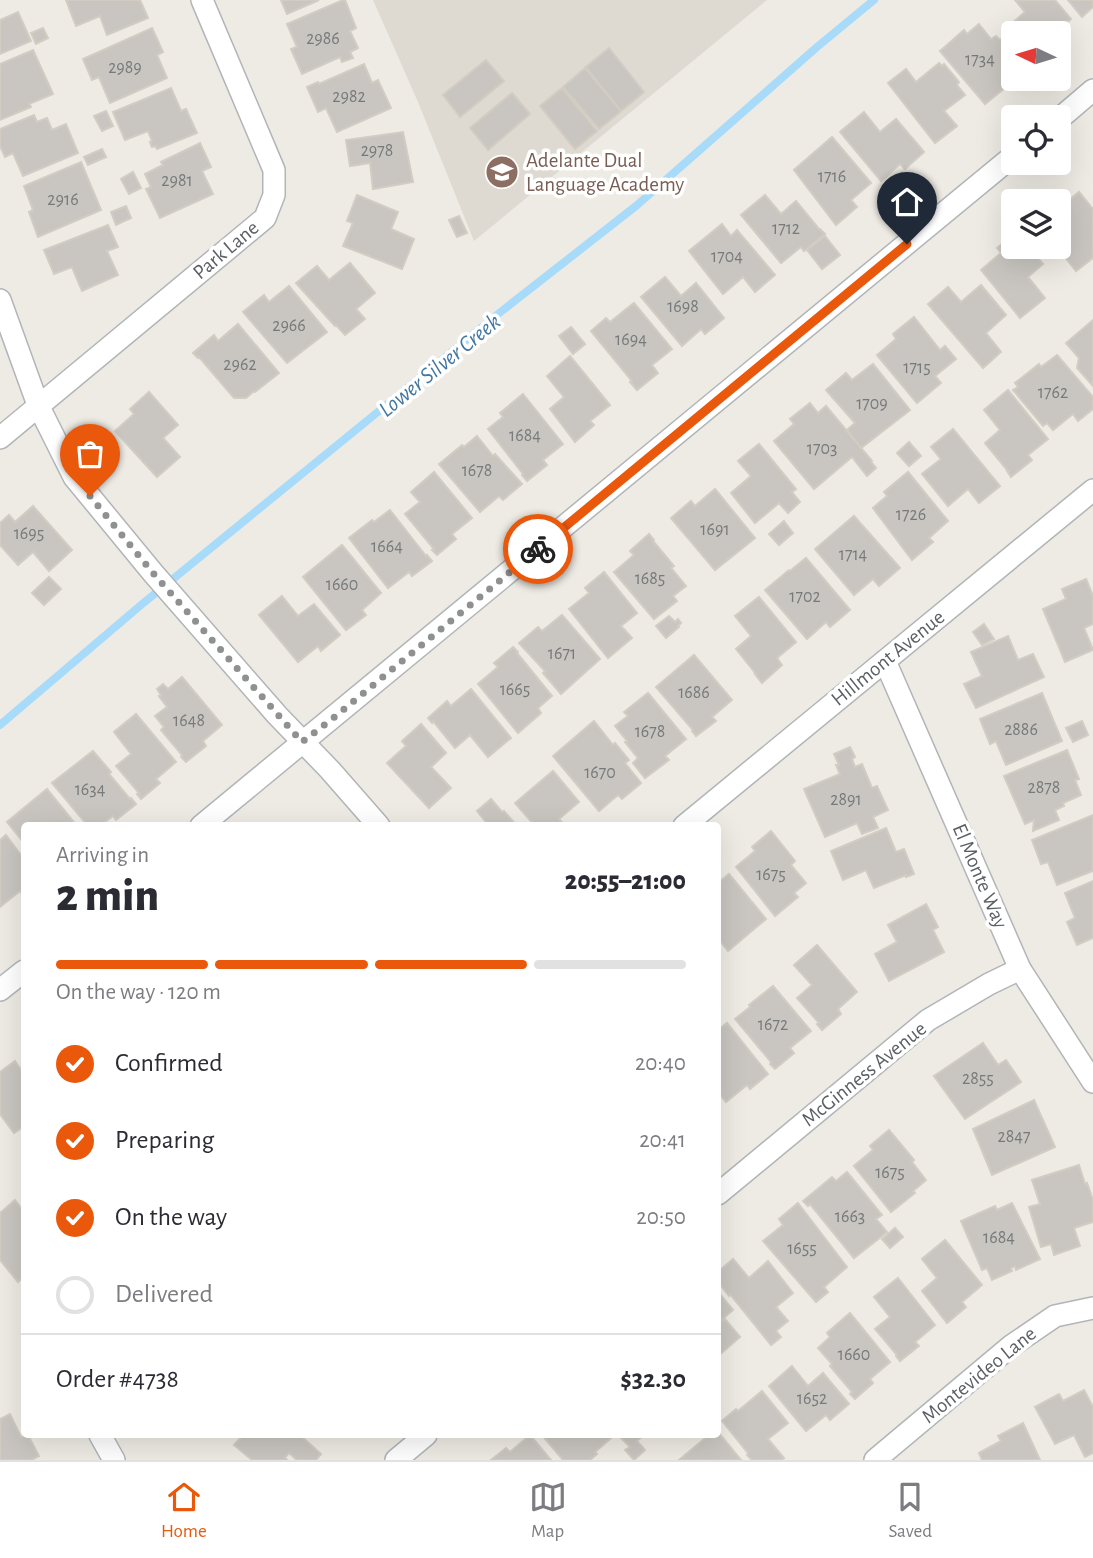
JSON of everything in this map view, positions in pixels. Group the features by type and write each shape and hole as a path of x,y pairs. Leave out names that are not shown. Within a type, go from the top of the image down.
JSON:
{"street":[{"name":"Park Lane","path":"0,438 265,218 274,195 274,170 202,0"},
{"path":"1071,109 1093,90"},
{"path":"206,822 1001,166"},
{"path":"0,300 38,405 74,477 153,573 376,822"},
{"name":"Hillmont Avenue","path":"689,822 1093,490"},
{"name":"El Monte Way","path":"885,661 1020,969 1093,1082"},
{"name":"McGinness Avenue","path":"721,1192 928,1020 1020,969"},
{"path":"0,990 21,973"},
{"name":"Montevideo Lane","path":"875,1460 1011,1346 1055,1316 1093,1308"},
{"path":"102,1438 114,1460"},
{"path":"396,1460 422,1438"}],"shaded area":[{"name":"Adelante Dual Language Academy","path":"373,0 767,0 474,241"}],"building":[{"path":"66,0 140,0 148,18 107,35 100,16 76,26"},
{"path":"281,0 319,0 287,14"},
{"path":"343,0 356,28 350,31 358,48 350,52 353,58 342,62 340,57 302,74 291,49 297,47 287,24"},
{"path":"1015,0 1055,0 1071,19 1015,21 1025,12"},
{"path":"1068,0 1093,0 1093,7 1082,17"},
{"path":"18,12 31,41 0,54 0,20"},
{"path":"979,24 991,39 996,36 1001,39 1001,91 985,104 940,51 964,30 967,34"},
{"path":"43,28 48,38 36,44 31,33"},
{"path":"152,28 163,52 157,55 167,78 110,103 99,77 92,80 83,59"},
{"path":"609,48 644,92 621,111 586,67"},
{"path":"33,50 53,94 0,120 0,64"},
{"path":"486,60 504,81 460,117 443,95"},
{"path":"939,63 942,66 944,64 959,82 957,85 965,95 944,111 957,126 935,143 888,83 906,69 916,82"},
{"path":"364,64 372,83 378,80 391,108 337,132 326,108 318,112 307,87"},
{"path":"585,68 621,111 599,129 563,87"},
{"path":"171,88 181,111 186,109 197,133 157,149 152,147 148,131 125,140 113,112"},
{"path":"562,88 597,131 575,149 540,106"},
{"path":"512,93 530,114 488,150 470,128"},
{"path":"106,111 113,126 102,131 94,116"},
{"path":"864,112 880,132 896,119 924,152 905,169 900,164 881,181 840,132"},
{"path":"34,115 37,122 47,118 52,130 66,124 78,153 23,176 13,153 5,157 0,146 0,129"},
{"path":"403,132 413,182 373,189 370,163 350,166 346,140"},
{"path":"832,137 871,183 851,200 857,207 836,225 794,170"},
{"path":"200,143 211,167 202,171 213,194 160,218 146,189 151,187 145,174 163,165 161,162"},
{"path":"102,149 106,157 88,165 84,157"},
{"path":"81,162 101,210 38,237 29,212 33,210 24,186"},
{"path":"133,172 141,188 129,194 121,179"},
{"path":"1079,192 1093,209 1093,258 1076,271 1066,259 1071,259 1071,198"},
{"path":"357,195 398,212 391,229 414,239 402,269 343,246 353,223 347,221"},
{"path":"765,195 781,214 796,201 825,234 804,251 801,247 781,263 741,215"},
{"path":"126,206 131,218 116,225 111,212"},
{"path":"459,216 467,233 457,237 449,220"},
{"path":"722,224 731,236 737,230 775,275 755,292 743,277 723,294 689,251"},
{"path":"108,225 118,247 107,251 118,275 82,291 72,267 54,274 44,250"},
{"path":"825,236 840,255 822,269 807,250"},
{"path":"1001,253 1001,259 1039,259 1043,264 1028,277 1045,298 1020,318 981,270"},
{"path":"350,263 375,293 356,309 365,319 345,335 296,283 317,266 329,280"},
{"path":"665,277 681,296 696,283 724,318 705,334 701,329 682,346 641,297"},
{"path":"981,285 1006,315 986,333 1001,352 983,368 928,304 948,287 961,302"},
{"path":"289,286 327,332 287,363 243,312 264,295 269,302"},
{"path":"634,303 672,349 652,365 658,373 637,390 591,331 606,318 610,322"},
{"path":"914,317 940,350 945,346 956,359 935,376 941,383 917,403 877,355 896,339 893,334"},
{"path":"1093,320 1093,386 1077,368 1079,358 1066,343"},
{"path":"238,324 279,373 246,398 234,398 193,353 214,335 218,341"},
{"path":"571,327 585,344 573,354 559,336"},
{"path":"1057,355 1093,397 1093,409 1078,421 1073,414 1053,430 1047,423 1043,426 1013,390 1018,387 1015,383 1039,364 1041,367"},
{"path":"570,356 610,405 590,421 594,425 575,442 550,409 564,397 547,376"},
{"path":"873,364 910,410 861,448 847,430 855,423 826,390 846,373 852,380"},
{"path":"1008,390 1048,439 1028,455 1032,460 1011,477 985,443 1000,430 984,410"},
{"path":"149,392 178,425 163,438 180,457 157,477 115,431 134,414 130,409"},
{"path":"523,394 563,444 543,460 547,465 527,481 488,429 503,417 500,413"},
{"path":"810,403 818,413 826,406 876,468 867,476 852,457 814,489 774,441 794,424 790,419"},
{"path":"953,429 1000,486 979,503 968,489 948,506 922,474 941,459 931,447"},
{"path":"477,436 522,484 503,500 499,496 480,512 439,464"},
{"path":"909,442 921,456 909,466 897,453"},
{"path":"759,444 796,489 792,492 800,502 788,513 779,503 755,523 731,493 751,476 738,461"},
{"path":"434,472 472,518 452,534 456,539 437,555 405,514 420,502 411,492"},
{"path":"908,472 948,521 929,538 933,542 912,560 873,508 887,496 884,492"},
{"path":"715,489 755,538 715,570 671,518 691,501 695,506"},
{"path":"33,506 72,550 49,571 33,552 18,565 0,545 0,523 9,515 15,522"},
{"path":"390,510 432,561 412,576 409,572 388,588 349,538"},
{"path":"854,516 900,568 879,586 873,579 854,595 815,549"},
{"path":"784,521 793,533 779,545 769,534"},
{"path":"649,534 686,586 673,596 677,601 654,619 614,572 634,555 630,551"},
{"path":"342,545 381,593 362,610 366,615 346,630 303,577"},
{"path":"806,558 850,610 830,627 826,622 807,639 765,590"},
{"path":"604,572 637,613 621,626 632,638 608,658 569,609 589,593 585,588"},
{"path":"49,577 61,589 44,605 32,593"},
{"path":"1086,579 1093,596 1093,624 1084,628 1093,650 1065,662 1043,609 1066,599 1062,589"},
{"path":"282,596 298,616 314,604 340,635 321,651 318,646 298,662 259,615"},
{"path":"759,597 796,642 777,658 782,665 762,683 736,649 751,636 735,616"},
{"path":"562,615 600,659 561,694 543,673 545,671 519,643 538,627 542,631"},
{"path":"669,616 675,622 678,619 681,623 666,638 656,626"},
{"path":"984,624 994,639 982,645 973,632"},
{"path":"1008,636 1018,660 1033,654 1044,677 976,708 964,684 982,676 971,652"},
{"path":"513,647 552,696 538,708 541,713 518,733 478,684 498,667 494,663"},
{"path":"694,655 732,700 712,717 716,721 696,736 656,687"},
{"path":"182,677 222,725 203,741 206,746 186,762 161,730 164,727 155,716 167,707 157,689 163,684 168,689"},
{"path":"471,689 511,738 488,757 470,735 455,748 428,718 447,701 451,706"},
{"path":"648,693 686,739 665,756 669,760 645,778 633,763 638,758 615,726 628,716 624,712"},
{"path":"1042,693 1062,741 1006,765 996,741 990,744 980,719"},
{"path":"136,714 176,762 156,779 160,783 141,799 116,766 131,754 114,732"},
{"path":"594,721 629,760 625,763 641,783 622,799 618,795 599,811 553,756"},
{"path":"1082,721 1088,735 1073,742 1066,728"},
{"path":"421,724 446,753 431,767 451,788 429,808 387,763 406,746 402,741"},
{"path":"850,747 855,757 852,759 855,767 862,764 872,788 877,786 888,810 873,817 878,828 862,834 857,823 825,837 804,789 840,774 834,754"},
{"path":"1067,750 1079,779 1075,780 1081,795 1055,810 1059,820 1033,831 1034,820 1025,824 1004,776"},
{"path":"93,751 136,804 116,820 113,816 105,822 85,822 52,783"},
{"path":"553,771 579,802 559,819 562,822 532,822 515,803"},
{"path":"47,789 74,822 21,822 21,839 7,822"},
{"path":"491,799 514,822 486,822 477,811"},
{"path":"1093,815 1093,871 1057,885 1048,862 1041,864 1032,840"},
{"path":"886,828 896,852 904,849 914,874 874,888 866,870 843,880 831,851"},
{"path":"771,831 795,861 791,865 806,883 794,893 798,897 775,916 736,867 755,851 752,847"},
{"path":"6,835 21,855 21,892 0,907 0,840"},
{"path":"729,874 766,919 728,951 721,942 721,881"},
{"path":"1093,881 1093,938 1077,945 1067,922 1075,918 1065,893"},
{"path":"926,904 938,927 933,930 944,952 889,981 875,954 897,942 888,925"},
{"path":"817,945 857,992 838,1009 841,1014 822,1030 797,998 812,985 794,965"},
{"path":"773,986 811,1031 790,1048 794,1053 775,1069 735,1019"},
{"path":"727,1023 768,1074 750,1089 747,1085 726,1102 721,1096 721,1028"},
{"path":"983,1043 998,1065 1006,1060 1021,1082 965,1119 934,1076"},
{"path":"15,1061 21,1070 21,1128 14,1133 0,1114 0,1072"},
{"path":"1034,1100 1055,1147 992,1175 973,1129"},
{"path":"889,1130 914,1160 912,1162 926,1180 913,1191 915,1193 891,1212 854,1166 873,1150 870,1146"},
{"path":"1079,1165 1093,1200 1093,1222 1074,1228 1080,1246 1054,1255 1051,1244 1041,1247 1029,1207 1040,1204 1032,1180"},
{"path":"847,1172 882,1215 876,1219 887,1232 854,1258 810,1204 808,1206 803,1201 832,1177 836,1181"},
{"path":"15,1200 21,1208 21,1279 18,1282 0,1260 0,1213"},
{"path":"798,1203 847,1267 824,1287 828,1292 816,1302 763,1241 783,1225 779,1219"},
{"path":"1012,1203 1040,1259 1016,1270 1015,1266 1011,1268 1012,1271 992,1280 987,1268 982,1270 961,1221 995,1206 997,1210"},
{"path":"895,1228 903,1237 890,1248 882,1239"},
{"path":"945,1240 982,1285 962,1302 966,1307 947,1323 922,1291 937,1278 922,1259"},
{"path":"733,1259 749,1278 768,1261 793,1293 776,1307 788,1321 776,1331 781,1337 771,1345 721,1286 721,1269"},
{"path":"898,1278 935,1325 915,1342 919,1346 900,1361 875,1329 890,1317 874,1297"},
{"path":"721,1296 733,1310 721,1320"},
{"path":"850,1313 890,1362 870,1379 873,1383 855,1399 818,1348 830,1337 827,1333"},
{"path":"725,1319 740,1337 721,1353 721,1322"},
{"path":"792,1366 808,1386 823,1373 849,1404 830,1420 826,1415 806,1431 769,1386"},
{"path":"1084,1390 1093,1407 1093,1453 1085,1457 1074,1435 1055,1444 1035,1407 1059,1394 1063,1401"},
{"path":"762,1391 788,1423 768,1439 784,1458 781,1460 752,1460 722,1421"},
{"path":"10,1414 21,1438 30,1438 39,1456 31,1460 0,1460 0,1419"},
{"path":"1023,1423 1040,1460 982,1460 979,1453 1001,1441 998,1436"},
{"path":"721,1436 741,1460 679,1460 705,1438 721,1438"},
{"path":"240,1438 303,1438 321,1454 316,1460 297,1460 289,1453 285,1458 287,1460 252,1460 234,1445"},
{"path":"526,1438 533,1438 551,1460 491,1460 506,1448 510,1452"},
{"path":"545,1438 611,1438 590,1460 563,1460"},
{"path":"621,1438 640,1438 637,1441 645,1450 634,1460 625,1450 630,1447"}],"waterway":[{"name":"Lower Silver Creek","path":"0,725 141,605 498,314 636,206 874,0"}],"way so far":[{"path":"90,496 153,573 302,742 538,549"}],"place":[{"name":"Adelante Dual Language Academy","path":"502,172"}],"route":[{"path":"538,549 907,244"}]}
